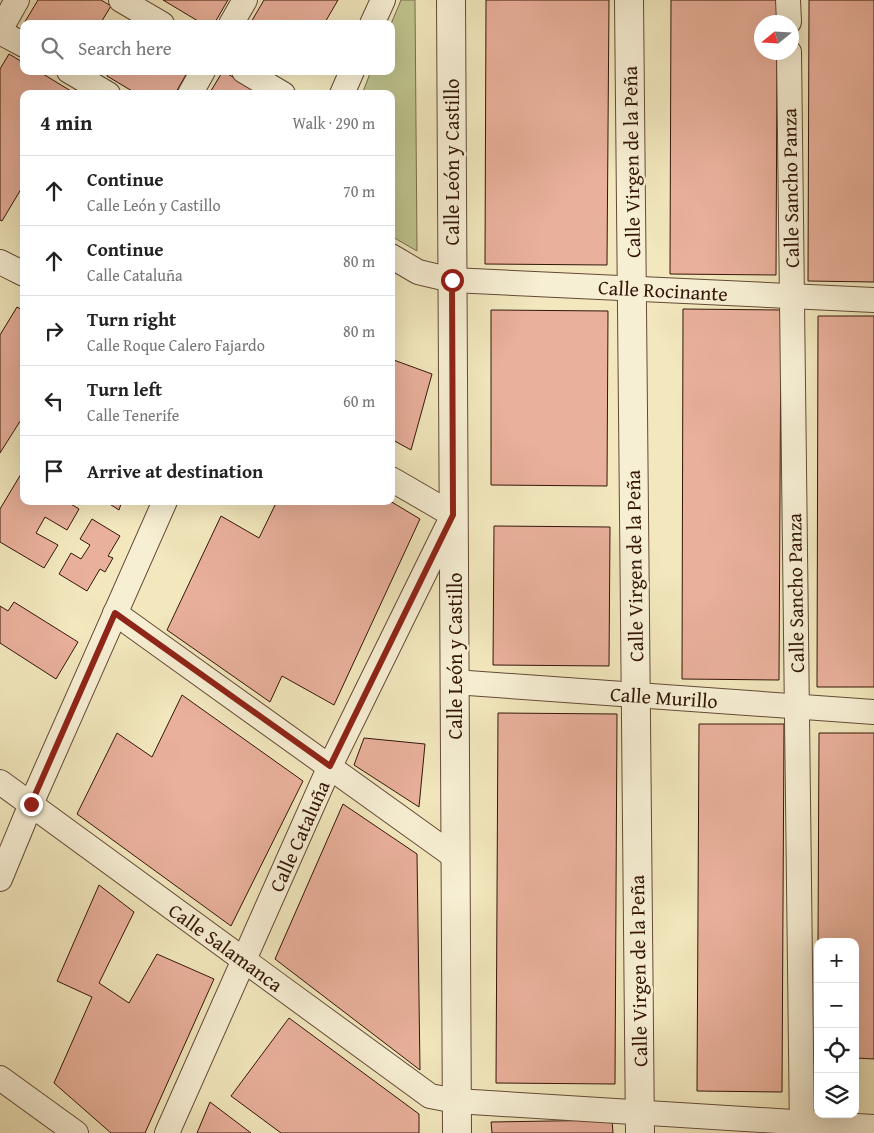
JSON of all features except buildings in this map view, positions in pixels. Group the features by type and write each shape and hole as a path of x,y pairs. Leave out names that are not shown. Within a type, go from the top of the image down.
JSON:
{"street":[{"path":"18,0 0,31 20,44"},
{"path":"233,20 245,0"},
{"path":"374,20 383,0"},
{"name":"Calle León y Castillo","path":"450,0 456,1133"},
{"name":"Calle Virgen de la Peña","path":"629,0 639,1123"},
{"path":"788,0 789,15"},
{"path":"126,7 154,20"},
{"name":"Calle Sancho Panza","path":"789,60 801,1128"},
{"path":"82,75 103,90"},
{"path":"192,90 201,75"},
{"path":"251,75 276,90"},
{"path":"344,90 350,75"},
{"name":"Calle Rocinante","path":"395,258 418,272 452,280 874,300"},
{"path":"0,262 20,272"},
{"path":"395,481 453,515"},
{"path":"0,879 31,804 163,505"},
{"name":"Calle Cataluña","path":"167,1133 330,766 453,515"},
{"path":"115,613 455,857"},
{"name":"Calle Murillo","path":"454,682 874,712"},
{"name":"Calle Salamanca","path":"0,782 430,1096 456,1101 639,1123 801,1128 874,1127"},
{"path":"0,1078 76,1133"}],"green space":[{"path":"401,0 415,0 417,251 395,238 395,90 364,90 369,75 395,75 395,20 393,20"}],"route":[{"path":"31,804 115,613 330,766 453,515 452,280"}]}
